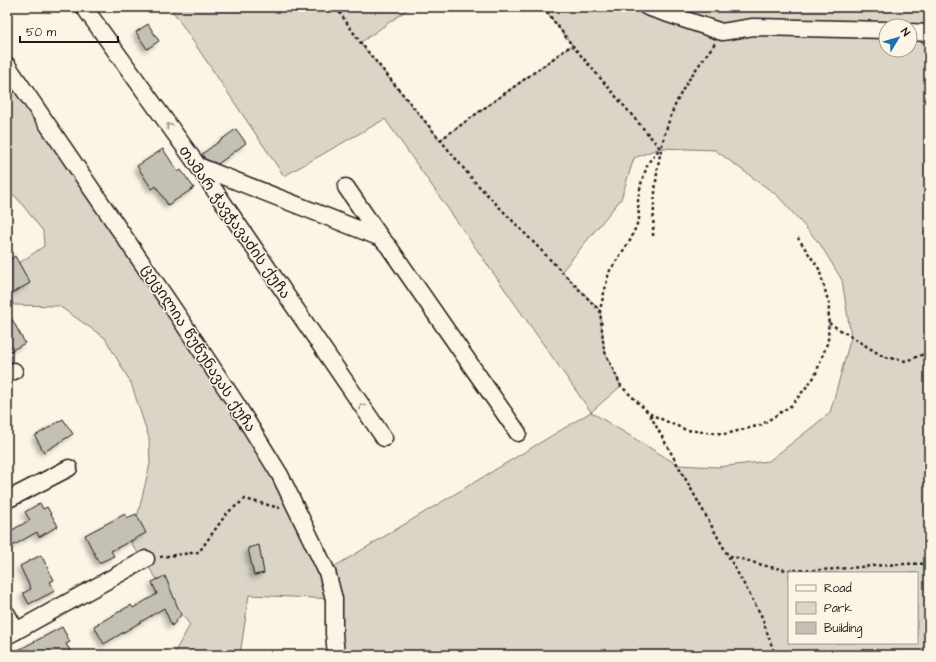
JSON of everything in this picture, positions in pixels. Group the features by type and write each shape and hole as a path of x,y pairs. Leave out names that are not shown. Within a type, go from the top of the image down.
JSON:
{"street":[{"name":"თამარ ჭავჭავაძის ქუჩა","path":"84,7 198,166 384,438"},
{"path":"647,7 722,32 753,27 878,30"},
{"path":"918,32 929,33"},
{"name":"ცეცილია წუწუნავას ქუჩა","path":"7,65 40,111 235,402 280,475 327,572 334,599 334,633 336,655"},
{"path":"198,166 381,238"},
{"path":"346,187 381,238 389,246 518,433"},
{"path":"7,500 69,468"},
{"path":"7,614 12,634 146,559"}],"path":[{"path":"336,7 360,42 474,181 600,310"},
{"path":"544,7 572,45 660,148"},
{"path":"653,236 654,189 660,148 685,87 722,32"},
{"path":"440,140 572,45"},
{"path":"660,148 648,163 641,184 638,200 639,219 631,239 609,272 600,310 604,350 621,386 650,414 761,615 775,655"},
{"path":"650,414 686,430 726,434 761,425 792,405 815,376 828,341 829,323 829,304 819,269 798,238"},
{"path":"829,323 884,357 906,361 929,352"},
{"path":"146,559 199,552 227,513 244,499 298,513"},
{"path":"729,555 790,570 833,570 907,563 929,564"}],"green space":[{"path":"170,7 411,7 360,43 440,140 572,45 543,7 929,7 929,655 336,655 334,599 249,595 240,655 173,655 190,625 131,543 150,464 149,438 131,383 105,338 59,306 14,305 7,296 9,270 44,246 43,231 17,198 7,189 7,65 235,402 327,571 591,412 385,119 284,176","holes":["660,148 715,150 778,196 820,244 842,280 851,337 830,413 769,461 718,467 678,465 591,412 621,386 604,350 600,310 562,271 621,199 634,158"]}],"building":[{"path":"148,24 159,41 147,49 136,32"},
{"path":"236,129 246,143 218,164 205,159 202,154"},
{"path":"163,149 178,172 181,170 194,188 168,205 156,186 152,189 137,166"},
{"path":"15,256 30,283 7,296 7,261"},
{"path":"7,310 25,343 7,353"},
{"path":"63,419 73,434 44,452 35,436"},
{"path":"40,503 43,509 47,507 58,526 39,537 37,532 7,549 7,533 30,520 25,512"},
{"path":"125,514 127,518 136,514 146,533 111,551 114,556 99,563 85,535"},
{"path":"259,545 264,573 254,575 248,548"},
{"path":"41,555 54,580 50,582 55,591 29,604 23,593 31,589 20,566"},
{"path":"165,576 181,615 172,626 164,608 104,644 94,626 131,605 133,608 157,594 152,582"},
{"path":"62,627 70,642 66,644 73,655 9,655"}]}
